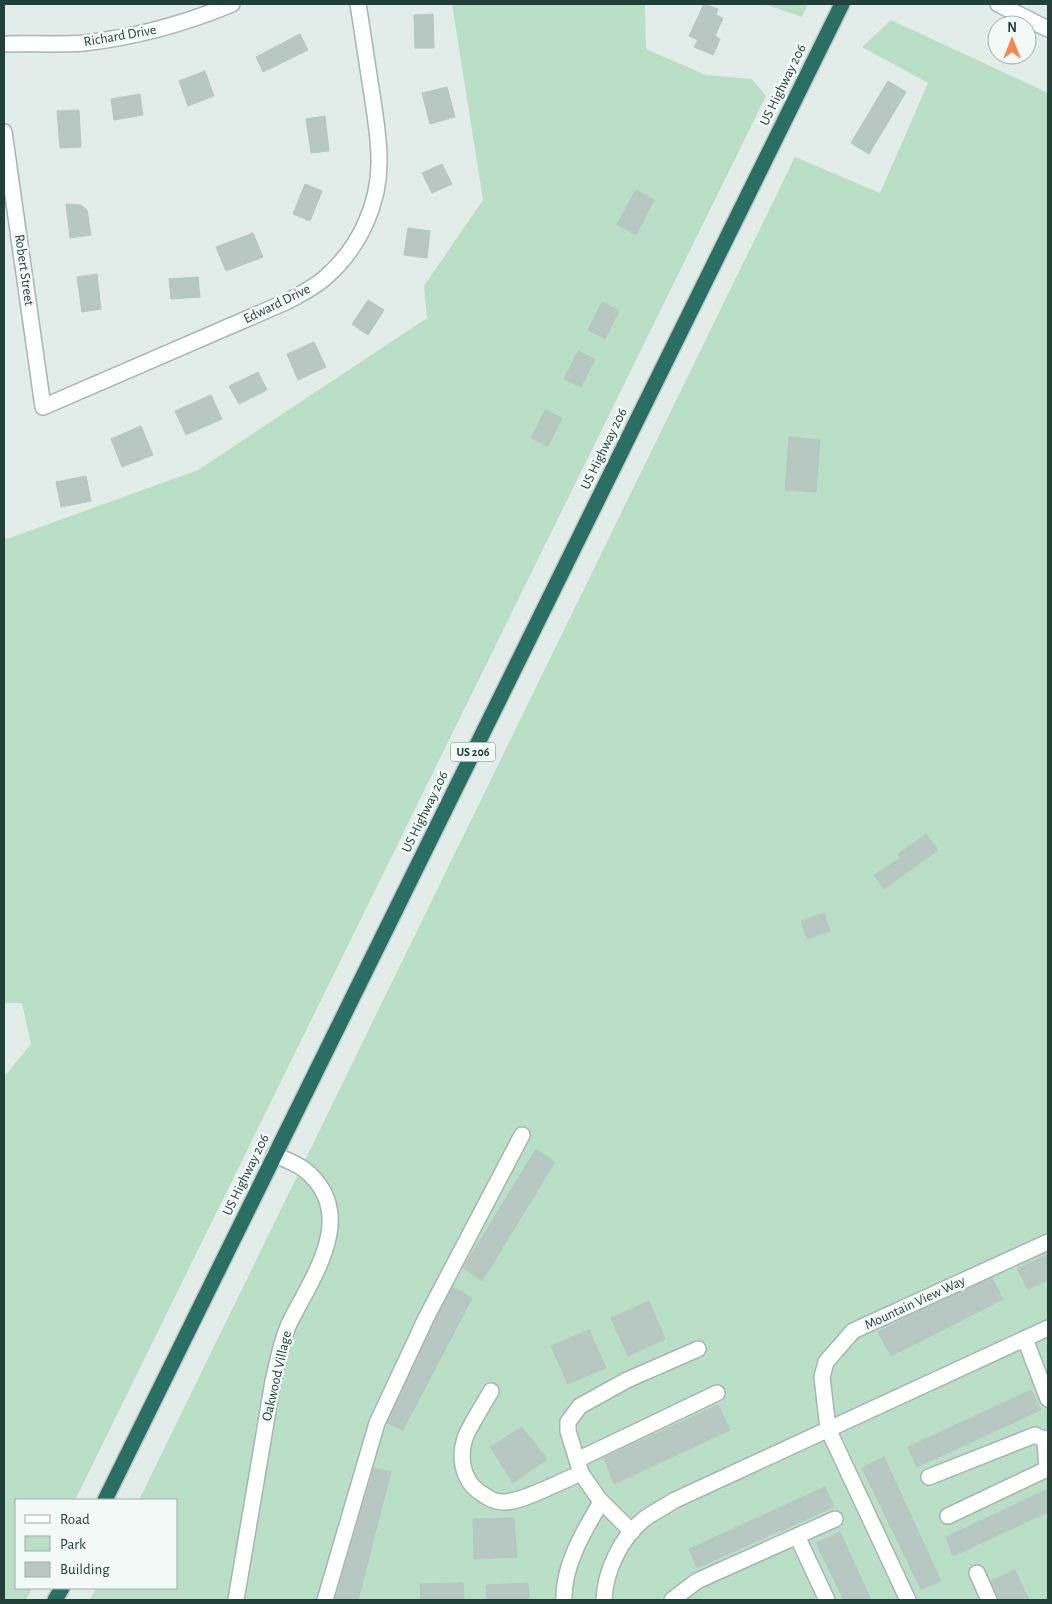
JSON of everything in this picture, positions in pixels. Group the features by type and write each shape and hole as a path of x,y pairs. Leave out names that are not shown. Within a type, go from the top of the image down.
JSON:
{"highway":[{"name":"US Highway 206","path":"104,1499 842,4"}],"street":[{"name":"Richard Drive","path":"4,44 82,43 114,39 201,17 232,4"},
{"name":"Edward Drive","path":"43,407 288,301 326,277 347,255 367,222 373,205 377,190 380,159 358,4"},
{"path":"998,4 1048,29"},
{"name":"Robert Street","path":"4,132 9,204 43,407"},
{"path":"325,1600 377,1423 426,1318 522,1135"},
{"name":"Oakwood Village","path":"236,1600 280,1349 289,1324 320,1264 330,1231 328,1201 318,1185 306,1171 296,1164 274,1155"},
{"name":"Mountain View Way","path":"908,1600 828,1429 822,1377 826,1362 853,1331 1048,1242"},
{"path":"604,1600 605,1586 615,1556 642,1521 673,1502 1048,1328"},
{"path":"1025,1339 1048,1399"},
{"path":"632,1532 601,1502 579,1466 568,1431 568,1422 580,1406 627,1380 698,1349"},
{"path":"491,1391 465,1438 462,1456 464,1472 474,1487 492,1500 506,1502 522,1498 717,1393"},
{"path":"929,1477 1035,1435 1047,1439 1047,1469 948,1516"},
{"path":"564,1600 570,1565 585,1531 601,1502"},
{"path":"672,1600 697,1580 835,1519"},
{"path":"797,1536 827,1600"},
{"path":"977,1573 989,1600"}],"green space":[{"path":"452,4 645,4 646,49 706,75 752,79 766,96 75,1499 15,1499 15,1589 32,1589 26,1600 4,1600 4,1077 31,1044 22,1003 4,1003 4,537 7,539 198,470 427,318 424,286 483,200"},
{"path":"764,4 808,4 802,17"},
{"path":"891,20 1048,93 1048,1600 90,1600 96,1589 178,1589 178,1499 139,1499 795,157 880,193 928,83 862,47"}],"building":[{"path":"704,4 718,9 716,15 723,18 715,36 720,39 713,55 694,47 698,40 689,36"},
{"path":"433,14 434,48 415,48 414,15"},
{"path":"300,34 308,50 263,72 256,57"},
{"path":"205,71 214,96 188,106 179,81"},
{"path":"888,81 906,92 869,154 851,143"},
{"path":"447,87 455,117 430,124 422,93"},
{"path":"140,94 143,115 114,120 111,99"},
{"path":"79,110 81,147 60,148 57,111"},
{"path":"325,116 329,151 311,153 306,119"},
{"path":"442,164 452,184 432,193 422,173"},
{"path":"305,184 322,191 310,221 293,214"},
{"path":"636,190 654,200 636,235 617,224"},
{"path":"66,204 81,205 87,210 91,235 70,238"},
{"path":"408,228 430,231 427,258 404,255"},
{"path":"253,233 263,257 226,271 216,247"},
{"path":"97,274 101,309 82,312 77,277"},
{"path":"198,277 200,297 171,299 169,279"},
{"path":"368,300 384,310 368,335 352,324"},
{"path":"602,302 619,311 605,339 588,330"},
{"path":"314,342 326,367 298,380 287,354"},
{"path":"578,351 595,359 581,387 564,379"},
{"path":"258,372 267,390 239,404 229,386"},
{"path":"211,395 222,419 186,435 175,411"},
{"path":"545,410 562,418 548,446 531,438"},
{"path":"141,426 153,455 122,467 111,439"},
{"path":"789,437 820,440 816,492 785,490"},
{"path":"86,476 91,501 61,507 56,482"},
{"path":"926,834 938,850 884,889 874,875 900,858 898,854"},
{"path":"824,913 830,931 807,939 801,921"},
{"path":"536,1149 555,1162 482,1281 463,1268"},
{"path":"1048,1254 1048,1280 1028,1289 1017,1269"},
{"path":"992,1278 1003,1299 891,1356 878,1332"},
{"path":"453,1287 472,1298 403,1430 387,1423 434,1322"},
{"path":"649,1301 665,1339 628,1356 611,1318"},
{"path":"589,1330 606,1368 568,1384 551,1346"},
{"path":"1031,1390 1041,1410 917,1467 908,1447"},
{"path":"718,1405 730,1430 614,1484 604,1458"},
{"path":"522,1427 547,1459 513,1483 490,1447"},
{"path":"884,1457 941,1581 921,1589 862,1468"},
{"path":"374,1468 391,1472 358,1600 335,1600"},
{"path":"825,1487 834,1507 697,1568 689,1549"},
{"path":"1048,1489 1048,1512 953,1556 946,1537"},
{"path":"514,1518 517,1557 474,1559 473,1519"},
{"path":"840,1532 871,1600 844,1600 816,1543"},
{"path":"1015,1570 1029,1600 1000,1600 991,1581"},
{"path":"463,1583 464,1600 421,1600 420,1584"},
{"path":"528,1583 529,1600 487,1600 486,1585"}]}
